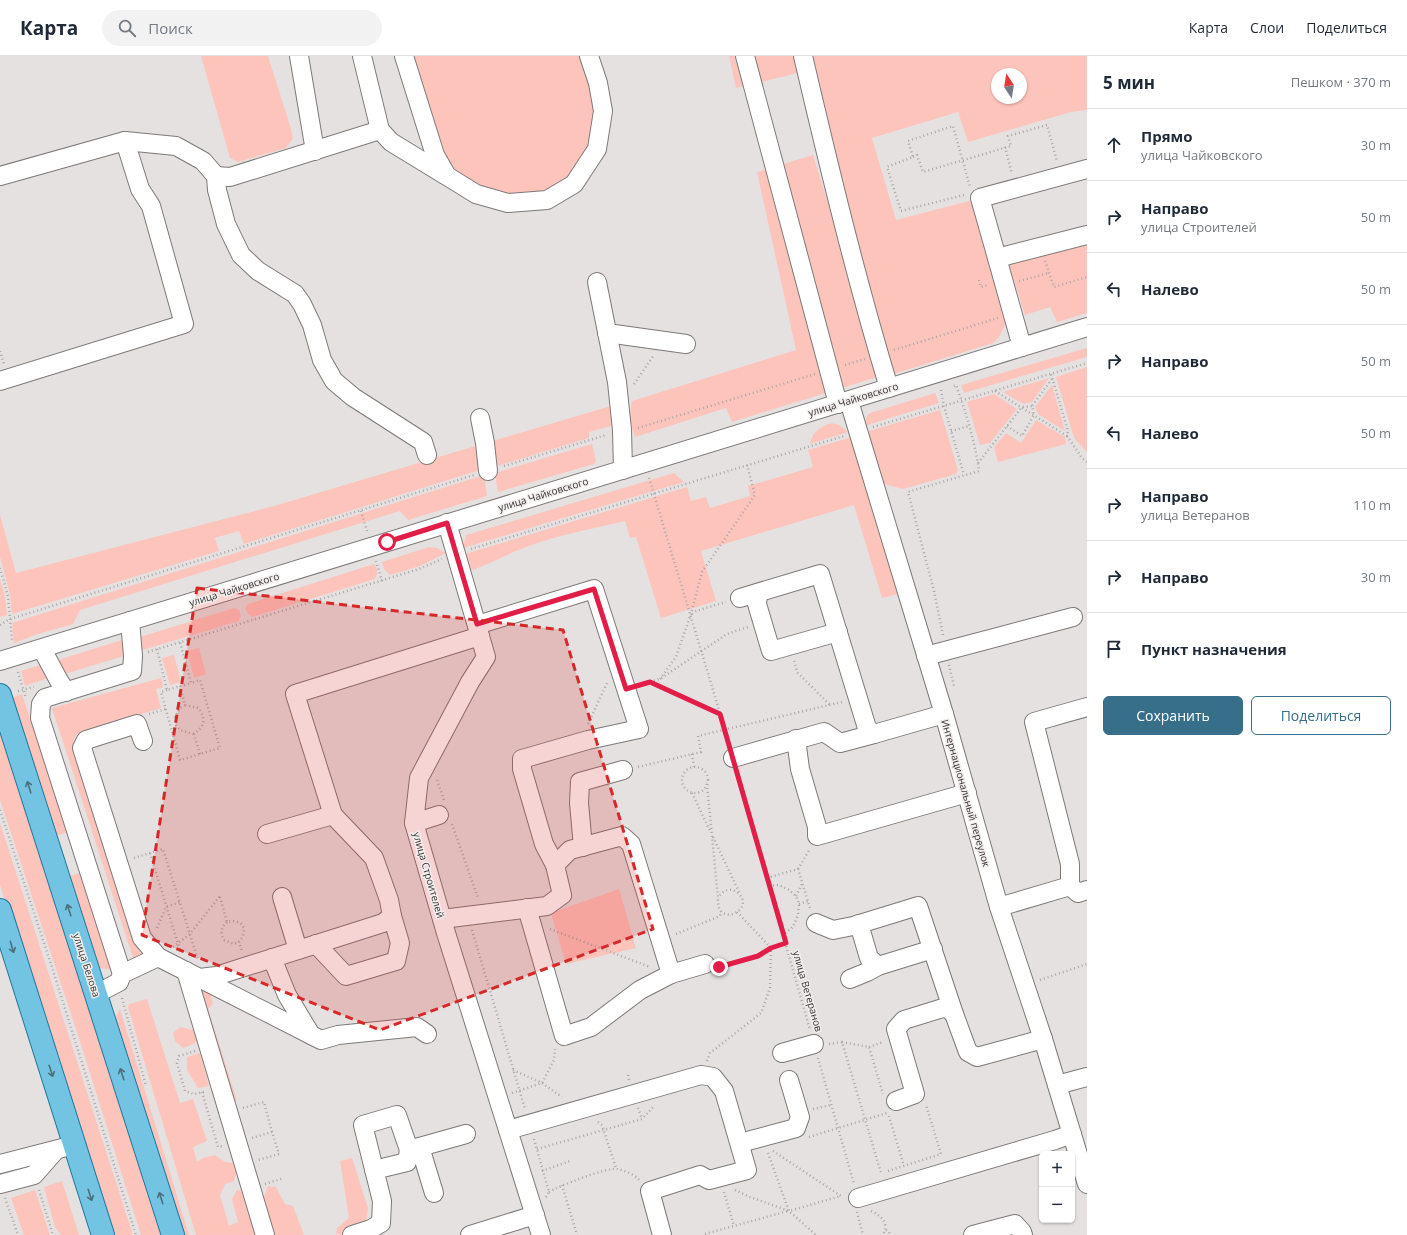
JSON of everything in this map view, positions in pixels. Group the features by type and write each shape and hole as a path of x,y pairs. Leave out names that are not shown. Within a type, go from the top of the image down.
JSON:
{"main road":[{"name":"улица Белова","path":"0,696 173,1235"},
{"path":"0,910 65,1147 103,1235"}],"street":[{"path":"299,56 315,151"},
{"path":"362,56 380,130 391,142 476,194 508,203 547,200 574,184 597,149 603,111 598,83 590,56"},
{"path":"404,56 435,155 447,176"},
{"name":"Интернациональный переулок","path":"745,56 843,403 858,432 944,714 999,907 1043,1039 1087,1184"},
{"path":"803,56 829,165 889,388"},
{"path":"216,176 230,177 380,130"},
{"path":"0,176 125,140 176,146 203,161 216,176 217,190 226,224 241,255 258,271 296,294 312,325 322,360 334,381 353,397 423,442 427,455"},
{"path":"0,381 184,324 151,206 140,190 125,140"},
{"path":"1022,347 997,258 976,195 1016,188 1087,169"},
{"path":"997,258 1087,235"},
{"path":"597,282 617,382 622,430 623,470"},
{"name":"улица Чайковского","path":"0,661 1087,327"},
{"path":"607,333 686,344"},
{"path":"480,418 485,443 488,471"},
{"name":"улица Строителей","path":"447,523 486,657 470,682 419,778 414,823 442,919 541,1235"},
{"path":"740,598 820,574 867,728 874,734"},
{"path":"316,944 346,976 396,961 400,943 389,900 374,858 333,815 295,694 594,589 639,729 580,742 522,759 522,769 544,844 555,865 562,895 547,906 529,915 475,915 442,919"},
{"path":"758,593 757,604 771,651 838,632"},
{"path":"926,656 1073,617"},
{"path":"122,974 40,718 41,704 45,698 62,685 132,671 133,656 130,621"},
{"path":"42,649 62,685"},
{"path":"999,907 1078,888 1070,864 1034,722 1087,707"},
{"path":"733,758 824,732 840,742 944,714"},
{"path":"143,741 137,724 86,740 82,748 142,938 153,951 193,975 321,1040 338,1035 417,1027 427,1034"},
{"path":"796,739 800,769 817,827 817,836 966,793"},
{"path":"583,847 579,803 580,782 623,770"},
{"path":"414,823 445,813"},
{"path":"267,834 333,815"},
{"path":"555,865 570,850 622,836 631,844 660,940 662,971"},
{"path":"282,897 298,950"},
{"path":"816,923 833,930 859,924 918,906 968,1052 976,1057 1043,1039"},
{"path":"529,915 564,1036 591,1027 640,990 662,971 705,964"},
{"path":"193,975 216,976 383,923 392,916"},
{"path":"859,924 869,958 878,966"},
{"path":"850,979 878,966 933,949"},
{"path":"96,994 118,982 122,974 153,951"},
{"path":"272,958 288,995 311,1035"},
{"path":"193,975 209,1047 265,1235"},
{"path":"892,1107 915,1094 896,1029 904,1020 946,1007 954,1014"},
{"path":"782,1053 815,1046"},
{"path":"508,1130 701,1075 713,1077 724,1091 747,1170 721,1180 709,1180 700,1175 650,1191 662,1235"},
{"path":"1057,1085 1087,1077"},
{"path":"740,1143 764,1142 796,1128 800,1117 789,1080"},
{"path":"352,1235 371,1229 381,1223 382,1201 363,1124 397,1115 434,1193"},
{"path":"374,1170 407,1162 414,1149 466,1134"},
{"path":"853,1195 1055,1140 1072,1134"},
{"path":"0,1164 65,1147"},
{"path":"0,1184 34,1175 65,1147"},
{"path":"470,1235 535,1215"},
{"path":"973,1235 1015,1224 1023,1235"}],"path":[{"path":"913,157 908,141 953,126 963,160 976,195 901,211 887,167 913,157 917,155 923,172 963,160 1005,147 1011,146 1008,136 1047,126 1062,175"},
{"path":"1005,147 1016,188"},
{"path":"1041,247 1054,287 1087,277"},
{"path":"1005,286 1050,273"},
{"path":"620,404 663,341"},
{"path":"133,656 419,570 456,553 1087,363"},
{"path":"1051,373 1068,431 1067,436"},
{"path":"978,464 1022,407 1032,406 1053,378"},
{"path":"946,650 934,591 908,492 979,471 976,449 962,400 956,385 951,387"},
{"path":"946,388 940,390 964,475"},
{"path":"995,390 1067,436 1082,458 1087,462"},
{"path":"1006,426 1022,436 1034,415 1032,406"},
{"path":"951,431 969,426"},
{"path":"660,679 676,658 691,614 702,572 755,495 747,465"},
{"name":"улица Ветеранов","path":"655,493 702,650 838,1128 863,1235"},
{"path":"691,614 696,611 740,598"},
{"path":"626,689 660,679 727,634 763,622"},
{"path":"180,642 191,683"},
{"path":"790,646 798,673 830,705"},
{"path":"157,649 167,690"},
{"path":"580,742 617,660"},
{"path":"200,680 220,748 180,760 161,692 180,686 200,680"},
{"path":"650,682 720,714"},
{"path":"0,696 62,685"},
{"path":"180,686 185,705"},
{"path":"623,770 701,752 698,736 858,698"},
{"path":"185,705 199,708 203,715 204,723 200,730 194,734 180,730 176,725 175,717 180,708 185,705"},
{"path":"203,715 210,713"},
{"path":"170,726 176,725"},
{"path":"194,734 200,754"},
{"path":"692,754 694,767"},
{"path":"429,759 475,915 520,1091 549,1192"},
{"path":"692,793 699,792 705,788 706,784 708,781 706,774 701,769 694,767 687,770 683,776 682,783 686,789 692,793 712,834 742,896 743,903 740,910 734,914 727,915 721,911 717,905 718,898 712,834 706,784"},
{"path":"0,810 51,964 136,1235"},
{"path":"767,878 798,869 817,836"},
{"path":"118,863 163,849 199,965 193,975"},
{"path":"150,853 178,944 193,975"},
{"path":"798,869 813,919 816,923"},
{"path":"796,896 802,883"},
{"path":"769,886 779,885 789,890 796,896 799,904 798,915 793,928 783,935"},
{"path":"718,898 722,892 729,889 736,891 742,896"},
{"path":"153,951 178,944 190,934 220,896 227,922"},
{"path":"799,904 808,901"},
{"path":"166,907 180,902"},
{"path":"153,951 166,907"},
{"path":"660,940 720,916 721,911"},
{"path":"701,1075 710,1053 760,1013 770,988 771,948 737,912"},
{"path":"529,915 662,971"},
{"path":"234,920 240,923 244,928 244,936 239,942 234,944 224,940 221,934 222,928 227,922 234,920"},
{"path":"239,942 247,966"},
{"path":"705,964 719,967 758,956 771,948 786,943"},
{"path":"1036,981 1087,964"},
{"path":"498,1097 542,1083 554,1060 556,1045 564,1036"},
{"path":"815,1046 842,1042 881,1173"},
{"path":"209,1047 178,1056 177,1063 185,1091 194,1094 221,1087"},
{"path":"228,1112 264,1102 272,1132"},
{"path":"874,1175 941,1154 924,1102"},
{"path":"536,1149 642,1119 657,1103"},
{"path":"808,1137 866,1120 892,1107"},
{"path":"764,1142 853,1195 870,1210 879,1214 885,1222 886,1230 890,1235"},
{"path":"764,1142 789,1211"},
{"path":"523,1177 570,1161"},
{"path":"535,1215 549,1192 562,1185 616,1168 636,1177 650,1191"},
{"path":"34,1175 53,1235"},
{"path":"853,1195 860,1179"},
{"path":"721,1180 750,1197 789,1211 816,1235"},
{"path":"721,1180 734,1226"},
{"path":"0,1184 18,1235"},
{"path":"562,1185 578,1235"},
{"path":"705,1234 853,1195"},
{"path":"883,1235 886,1230"}],"highlighted area":[{"path":"197,588 563,630 653,929 380,1030 142,935"}],"shaded area":[{"path":"201,56 268,56 293,138 286,148 238,162 230,158"},
{"path":"414,56 580,56 593,96 593,129 585,154 568,177 547,190 529,194 511,194 491,191 472,182 451,166 439,143"},
{"path":"729,56 1087,56 1087,110 1071,112 968,142 958,112 872,138 896,220 969,201 974,203 1009,318 999,337 993,343 890,375 802,72 736,88"},
{"path":"813,155 881,376 732,422 726,408 635,437 629,419 632,401 796,350 757,172"},
{"path":"1087,239 1087,313 1057,322 1050,307 1025,315 1014,280 1011,280 1007,264"},
{"path":"1087,348 1087,357 964,393 961,385"},
{"path":"1087,367 1087,452 1074,438 1056,377"},
{"path":"1049,378 1032,402 1023,404 1003,392"},
{"path":"1052,385 1065,431 1038,414 1035,407"},
{"path":"935,393 939,403 864,426 867,416 870,413"},
{"path":"994,394 1017,409 990,443 980,445 967,402"},
{"path":"614,405 615,424 589,432 589,438 494,467 489,442"},
{"path":"940,410 958,470 956,474 903,489 880,483 866,434 869,431"},
{"path":"1036,420 1065,437 1066,444 998,462 994,447 1006,433 1021,443"},
{"path":"831,423 839,425 848,432 810,444 817,430"},
{"path":"852,437 899,594 882,598 854,505 701,551 716,601 661,618 636,537 630,538 625,521 538,543 470,571 465,554 687,487 691,501 706,497 710,508 750,496 748,486 813,467 808,450"},
{"path":"592,444 596,461 594,464 498,492 495,473"},
{"path":"479,445 483,469 244,544 239,531 215,538 219,551 12,614 10,595 0,557 0,515 16,573 274,506"},
{"path":"674,473 684,482 463,548 466,535"},
{"path":"484,475 487,496 408,520 400,511 80,610 73,624 38,634 14,643 12,623"},
{"path":"429,547 437,548 446,553 420,566 390,575 384,569 382,562"},
{"path":"374,564 377,572 375,579 252,617 248,614 245,608 248,604"},
{"path":"0,579 5,597 7,615 0,617"},
{"path":"234,608 239,610 241,616 239,621 136,652 140,637"},
{"path":"122,640 126,644 127,655 65,674 59,663 61,659"},
{"path":"199,648 206,674 194,678 187,651"},
{"path":"174,655 181,682 170,685 162,658"},
{"path":"40,665 49,673 51,677 25,686 21,671"},
{"path":"161,678 163,687 156,689 161,708 81,732 76,735 73,742 142,957 136,967 52,708"},
{"path":"22,694 68,832 56,836 11,698"},
{"path":"0,724 165,1235 141,1235 77,1032 0,800"},
{"path":"0,823 133,1235 113,1235 0,885"},
{"path":"80,873 113,970 100,968 69,876"},
{"path":"619,889 636,948 566,964 551,913"},
{"path":"195,988 210,993 213,1004 208,1009 237,1101 229,1101"},
{"path":"147,999 180,1103 193,1099 207,1141 193,1147 197,1162 203,1158 215,1155 225,1162 234,1163 237,1171 234,1181 225,1184 220,1195 229,1226 238,1222 232,1199 237,1190 245,1191 256,1235 196,1235 128,1007 129,1004"},
{"path":"120,1009 189,1235 182,1235 115,1018"},
{"path":"180,1027 197,1031 199,1039 194,1044 183,1048 175,1041 173,1033"},
{"path":"200,1053 209,1086 198,1088 187,1070 187,1057"},
{"path":"352,1158 368,1208 366,1225 341,1235 336,1233 337,1228 349,1218 340,1161"},
{"path":"62,1181 79,1235 61,1235 55,1227 44,1187"},
{"path":"268,1186 276,1187 285,1204 293,1206 304,1235 272,1235 262,1203"},
{"path":"35,1190 50,1235 24,1235 11,1198"}],"route":[{"path":"387,542 447,523 477,624 594,589 626,689 650,682 720,714 786,943 771,948 758,956 719,967"}]}
